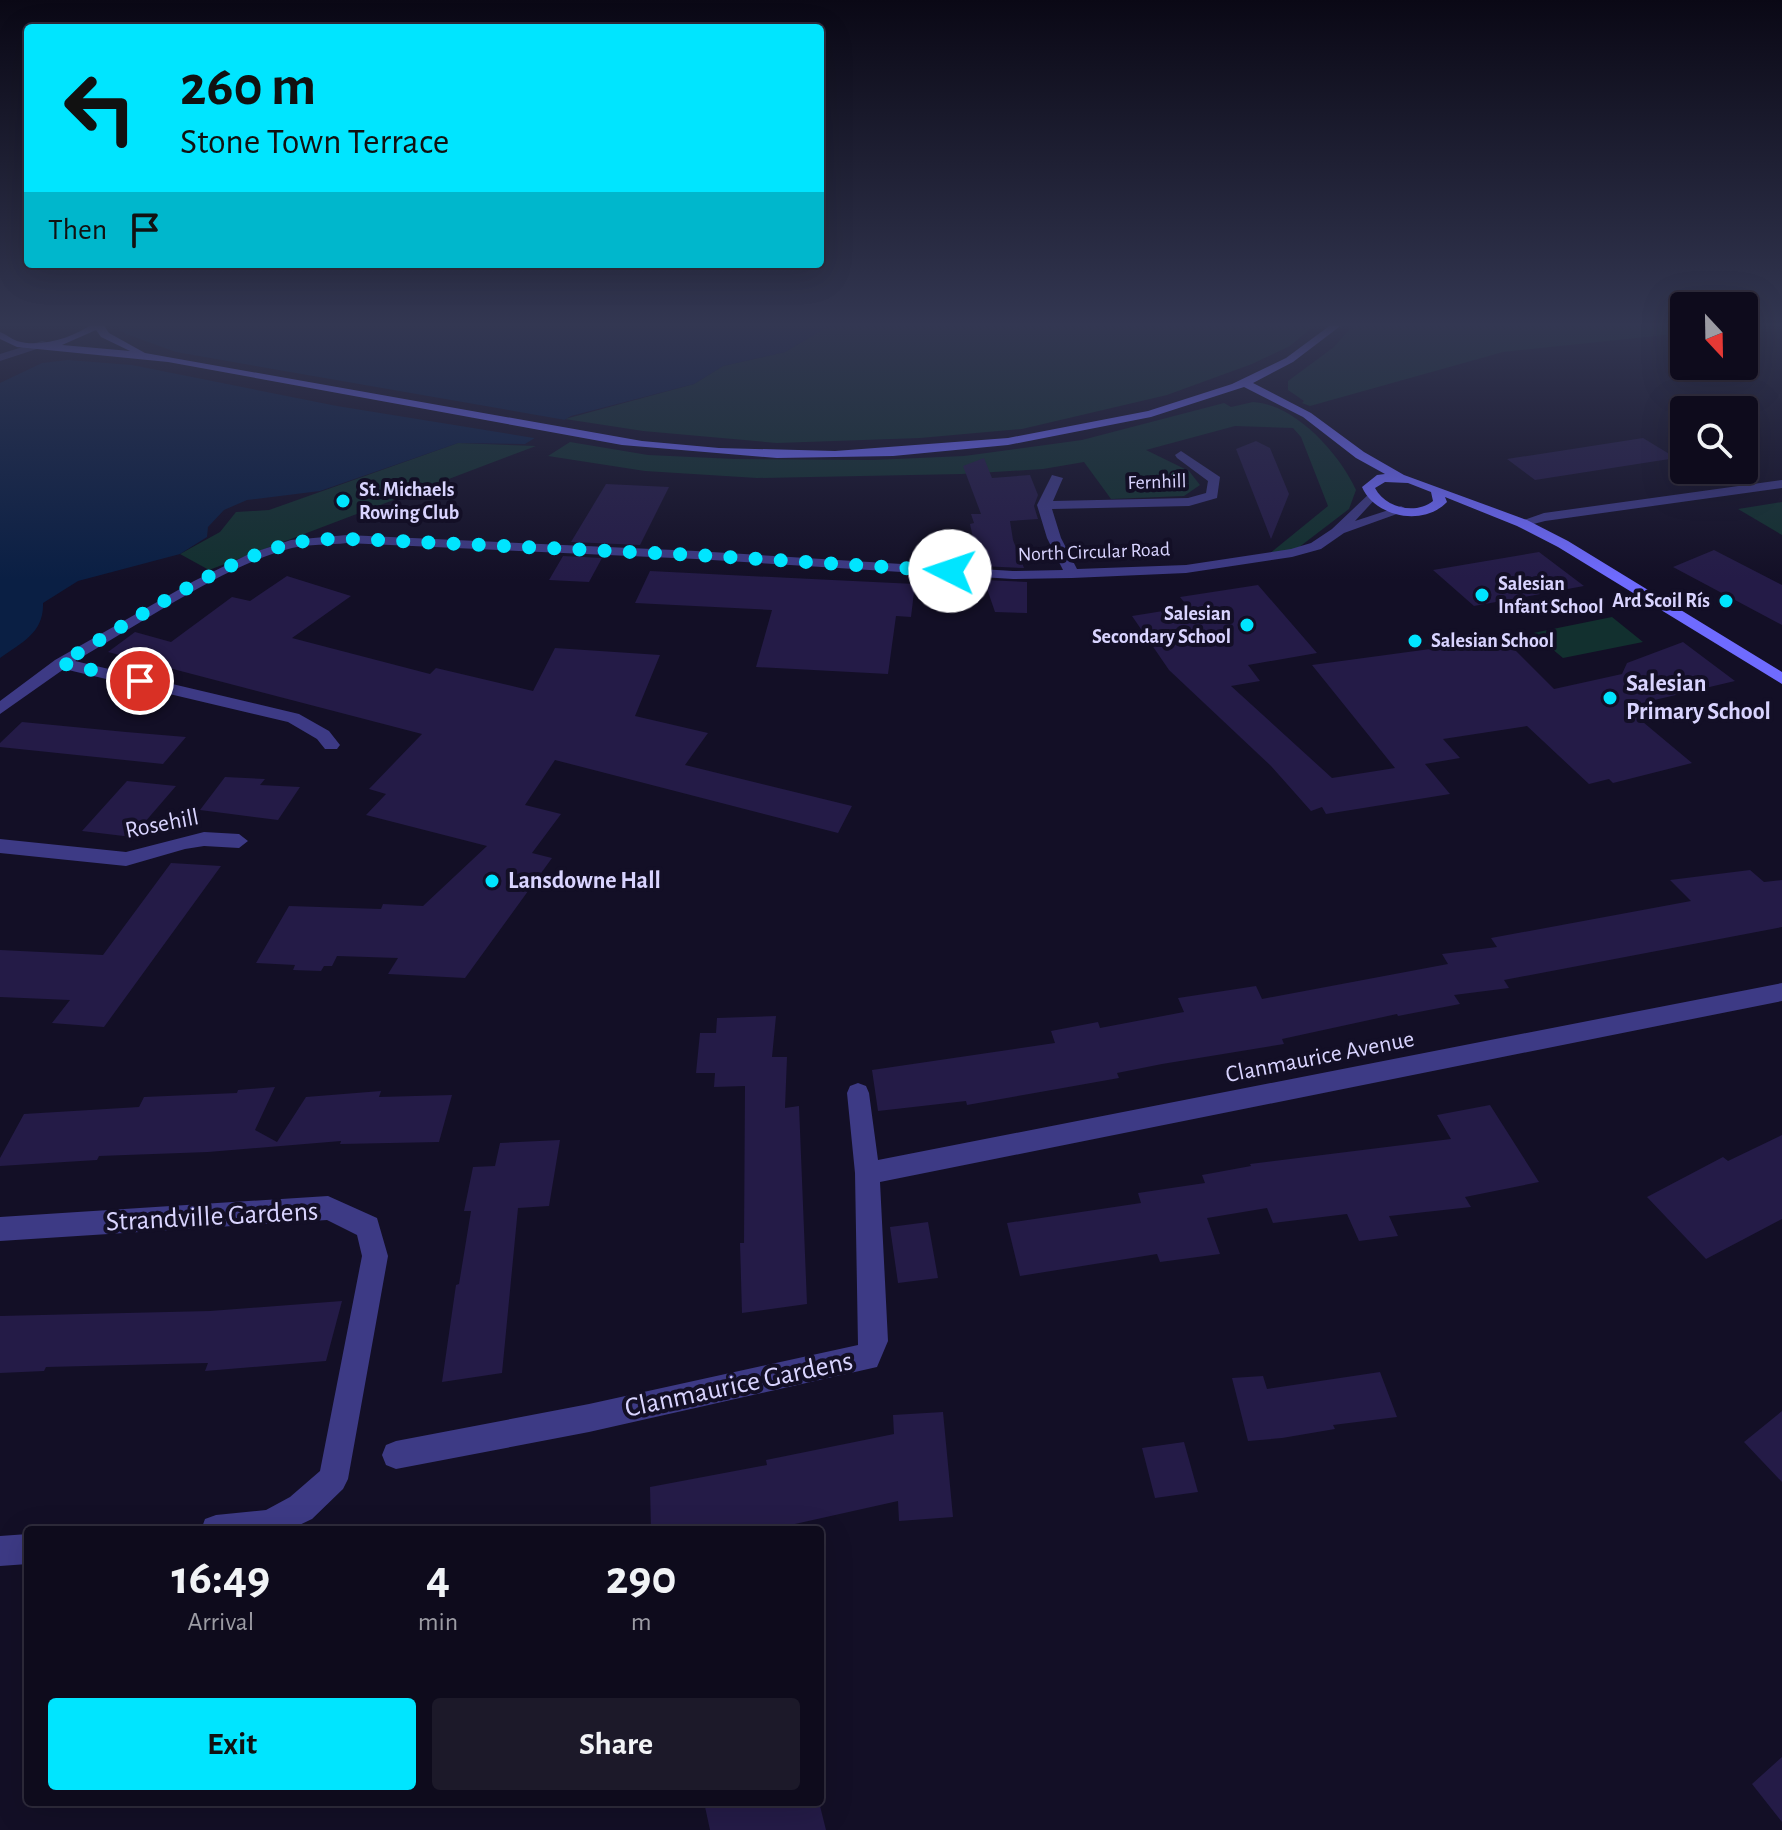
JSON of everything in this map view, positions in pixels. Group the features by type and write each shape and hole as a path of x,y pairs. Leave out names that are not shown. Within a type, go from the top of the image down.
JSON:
{"main road":[{"path":"443,409 662,447 851,453 936,449 1081,430 1168,409"},
{"path":"1296,409 1360,455 1399,477 1421,482 1518,521 1563,544 1782,679"},
{"path":"1360,455 1376,480"},
{"path":"1399,477 1376,480 1368,487 1371,496 1401,510 1432,509 1518,521"},
{"path":"1432,509 1440,502 1437,491"}],"street":[{"name":"Fernhill","path":"1044,505 1189,502 1212,495 1215,480 1181,455"},
{"path":"1057,478 1044,505 1054,538 1072,574"},
{"path":"1518,521 1782,484"},
{"name":"North Circular Road","path":"0,709 61,663 199,584 254,557 291,544 347,539 696,555 1013,575 1186,569 1292,553 1316,546 1337,532 1371,496"},
{"name":"North Circular Road","path":"1337,532 1401,510"},
{"path":"61,663 293,718 323,735 331,745"},
{"name":"Rosehill","path":"0,846 126,859 185,842 204,839 239,841"},
{"name":"Clanmaurice Avenue","path":"867,1173 1782,992"},
{"name":"Clanmaurice Gardens","path":"396,1455 589,1418 867,1357 874,1341 867,1173 858,1093"},
{"name":"Strandville Gardens","path":"0,1229 328,1208 368,1227 375,1256 333,1479 301,1508 268,1525 258,1526"},
{"path":"0,1551 24,1549"}],"green space":[{"path":"600,409 1106,409 1022,429 920,438 777,443 643,431 565,419"},
{"path":"1199,409 1279,409 1314,433 1339,461 1356,490 1349,509 1294,551 1268,555 1328,506 1301,437 1293,428 1235,426 1146,450 1189,471 1200,485 1184,496 1111,499 1084,462 1043,469 962,474 757,478 645,471 548,456 570,442 648,455 873,460 964,456 1082,440"},
{"name":"St. Michaels Rowing Club","path":"458,443 536,446 209,570 180,554 220,532 236,512 269,510"},
{"path":"1782,502 1782,535 1738,509"},
{"path":"1612,617 1643,642 1563,658 1533,633"}],"water":[{"path":"0,409 596,409 571,416 525,444 458,443 320,491 247,500 224,510 208,527 207,537 180,554 78,581 43,603 36,629 0,658"}],"pier":[{"path":"358,409 505,409 571,421 540,439"}],"building":[{"path":"1643,438 1670,454 1670,459 1535,480 1507,459"},
{"path":"1256,441 1270,448 1289,494 1271,539 1236,449"},
{"path":"984,458 992,478 1030,475 1038,495 1034,506 1038,519 1010,521 1013,540 1024,568 979,566 970,524 974,523 971,514 981,514 963,466"},
{"path":"606,484 669,487 640,545 571,542"},
{"name":"Ard Scoil Rís","path":"1714,550 1782,585 1782,625 1673,567"},
{"name":"Salesian Infant School","path":"1539,552 1584,586 1474,606 1433,570"},
{"path":"563,556 602,558 589,582 549,580"},
{"path":"650,571 915,584 911,617 896,616 888,674 756,667 772,610 635,603"},
{"path":"287,576 351,596 292,638 430,674 436,668 533,691 555,648 660,655 635,716 708,733 685,765 852,806 838,833 555,760 525,805 561,814 532,853 552,858 465,978 388,974 398,958 337,956 332,966 324,966 321,971 293,970 295,965 256,963 289,906 381,909 383,904 423,906 487,846 366,815 386,794 369,789 422,734 108,652 135,632 171,642 232,597 250,601"},
{"path":"984,580 1027,582 1027,613 995,612"},
{"path":"1258,585 1317,653 1248,665 1260,681 1231,686 1332,778 1395,768 1312,665 1504,639 1554,689 1622,674 1627,663 1683,642 1735,681 1625,707 1692,763 1613,783 1609,779 1589,784 1527,726 1443,739 1460,758 1425,764 1450,794 1326,814 1322,807 1311,811 1271,766 1169,670 1132,616 1188,607 1180,597"},
{"path":"22,722 186,737 163,764 0,747 0,743"},
{"path":"225,777 265,779 260,785 300,787 278,820 200,810"},
{"path":"127,781 176,786 132,837 82,831"},
{"path":"171,863 221,866 104,1027 52,1023 70,1000 0,997 0,950 103,955"},
{"path":"1750,870 1764,882 1782,880 1782,927 1504,980 1509,988 1454,995 1460,1004 1282,1039 1284,1044 1117,1073 1119,1078 967,1105 966,1101 878,1111 872,1070 1055,1043 1051,1031 1098,1022 1100,1028 1184,1012 1178,998 1256,986 1262,999 1448,964 1442,954 1497,947 1491,938 1691,901 1670,880"},
{"path":"776,1016 772,1057 787,1057 785,1108 799,1106 807,1304 742,1313 740,1243 744,1243 745,1086 714,1087 715,1073 696,1073 700,1033 716,1033 717,1018"},
{"path":"275,1087 255,1130 277,1142 306,1097 381,1091 379,1097 452,1095 439,1142 340,1144 341,1141 208,1152 99,1156 97,1160 0,1166 0,1158 24,1114 139,1107 144,1097 237,1093 238,1090"},
{"path":"1490,1105 1539,1182 1465,1197 1471,1207 1389,1216 1398,1236 1359,1241 1347,1214 1273,1223 1267,1208 1207,1218 1220,1254 1160,1262 1157,1254 1020,1276 1007,1223 1141,1203 1138,1193 1205,1183 1202,1175 1250,1164 1451,1139 1437,1115"},
{"path":"1782,1135 1782,1219 1706,1259 1647,1197 1723,1157 1728,1161"},
{"path":"560,1140 549,1206 518,1208 502,1373 442,1382 456,1285 459,1284 471,1211 464,1211 473,1167 495,1166 500,1143"},
{"path":"928,1222 938,1278 898,1283 890,1227"},
{"path":"342,1301 326,1361 205,1371 208,1363 46,1367 44,1371 0,1373 0,1316 210,1311"},
{"path":"1380,1372 1397,1417 1333,1425 1335,1429 1282,1438 1248,1441 1232,1378 1263,1376 1267,1389"},
{"path":"1782,1411 1782,1482 1744,1442"},
{"path":"943,1412 953,1517 899,1521 898,1501 786,1526 651,1526 650,1487 767,1465 766,1460 894,1434 893,1415"},
{"path":"1184,1442 1198,1492 1155,1498 1142,1448"},
{"path":"1782,1757 1782,1822 1752,1784"},
{"path":"705,1806 820,1806 826,1830 710,1830"}],"place":[{"name":"St. Michaels Rowing Club","path":"343,501"},
{"name":"Salesian Infant School","path":"1482,595"},
{"name":"Ard Scoil Rís","path":"1726,601"},
{"name":"Salesian Secondary School","path":"1247,625"},
{"name":"Salesian School","path":"1415,641"},
{"name":"Salesian Primary School","path":"1610,698"},
{"name":"Lansdowne Hall","path":"492,881"}],"route":[{"path":"140,681 61,663 199,584 254,557 291,544 376,540 950,571"}]}
